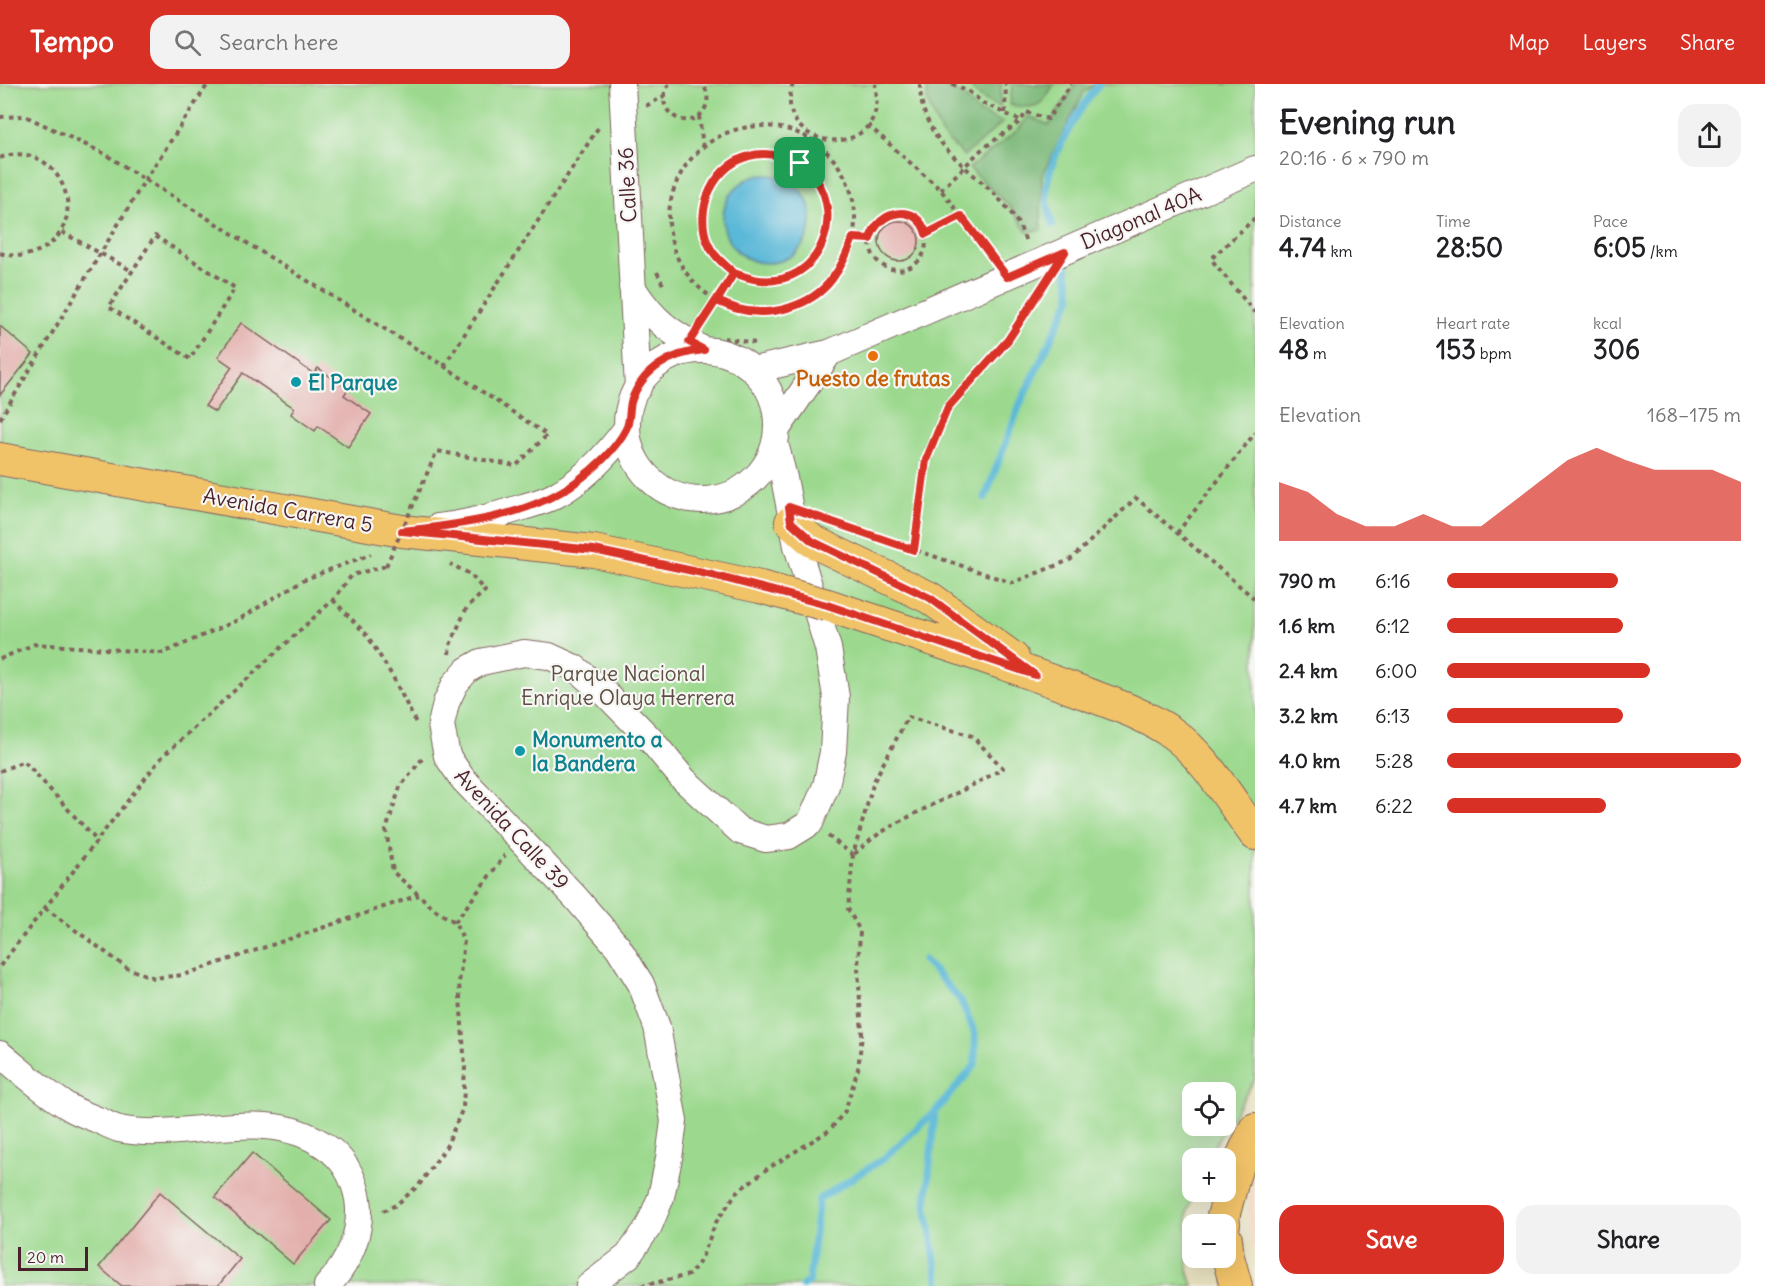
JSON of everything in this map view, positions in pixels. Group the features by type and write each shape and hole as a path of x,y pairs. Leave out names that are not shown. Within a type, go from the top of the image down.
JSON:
{"main road":[{"name":"Avenida Carrera 5","path":"0,459 396,543 594,550 760,587 827,605 1035,675 1149,720 1172,733 1189,747 1255,834"},
{"path":"791,522 812,541 930,598 1035,675"},
{"path":"1224,1214 1235,1172 1255,1129"},
{"path":"1231,1268 1236,1286"}],"street":[{"name":"Calle 36","path":"630,90 632,287 638,388"},
{"name":"Diagonal 40A","path":"753,370 830,353 1003,266 1065,252 1255,169"},
{"path":"467,670 481,662 524,652 549,656 575,668 605,693 651,740 683,778 740,831 766,839 789,836 810,823 826,786 833,752 836,698 828,648 791,522 776,436 776,412 772,397 764,382 753,370 698,340 674,334 645,307 632,287"},
{"path":"698,340 688,352 673,356 659,364 638,388 628,414 627,428 630,446 647,476 661,488 676,496 694,500 712,500 729,495 745,487 758,475 768,460 776,436 830,353"},
{"path":"396,543 472,523 553,497 577,481 598,462 613,448 627,428"},
{"name":"Avenida Calle 39","path":"467,670 455,684 430,727 462,778 576,897 618,946 641,984 657,1027 674,1121 661,1197 650,1226 628,1256 590,1286"},
{"path":"0,1054 69,1107 118,1129 161,1133 246,1125 271,1125 294,1130 316,1139 333,1151 350,1174 358,1201 358,1224 353,1246 345,1263 327,1286"}],"path":[{"path":"0,419 146,180 208,84"},
{"path":"669,84 664,96 667,110 678,119 685,120 699,116 704,111 708,97 703,84"},
{"path":"793,84 791,105 795,118 803,129 813,139 833,159 848,182 855,210 853,238 844,261 830,282 811,298 789,308 764,312 740,310 717,301 696,285 681,265 671,240 669,214 674,189 686,166 703,147 728,132 756,126 785,129 813,139 828,142 843,141 857,135 868,125 875,112 877,97 875,84"},
{"path":"920,84 920,98 934,136 1005,207 1023,231 1027,245 1018,248"},
{"path":"952,84 967,90 982,103 1021,121"},
{"path":"964,84 967,90"},
{"path":"1005,113 1006,84"},
{"path":"941,190 981,150 1021,121 1026,112 1048,119 1071,84"},
{"path":"444,366 630,90 645,107 664,96"},
{"path":"0,117 25,116 103,153 444,366 547,435 516,466 437,451 386,566 352,575 333,600 160,759 0,966"},
{"path":"699,116 703,147"},
{"path":"868,125 941,190 991,257 1003,266"},
{"path":"800,163 813,139"},
{"path":"0,158 7,155 24,154 40,159 53,169 63,183 68,198 67,215 62,232 51,244 36,253 19,256 0,253"},
{"path":"761,154 781,156 800,163 816,178 826,197 829,219 825,240 813,259 796,273 777,280 755,280 734,273 719,260 708,243 703,224 704,204 711,185 725,169 752,156 761,154"},
{"path":"894,213 912,216 920,222 926,234 926,248 922,258 908,269 889,269 880,264 871,248 870,239 878,222 894,213"},
{"path":"926,234 961,216"},
{"path":"1255,218 1211,259 1255,313"},
{"path":"62,232 132,271"},
{"path":"155,236 235,288 190,359 109,307 132,271 155,236"},
{"path":"853,238 870,239"},
{"path":"914,550 926,460 948,407 1008,340 1065,252"},
{"path":"982,261 991,257"},
{"path":"991,257 1003,266"},
{"path":"656,267 667,295"},
{"path":"698,340 734,273"},
{"path":"698,340 708,334 753,343 764,341"},
{"path":"1177,533 1255,433"},
{"path":"852,528 1012,583 1070,560 1136,498 1255,599"},
{"path":"0,659 35,644 163,653 238,620 303,580 377,552"},
{"path":"440,560 470,573 485,591 467,607 450,645 446,672 467,670"},
{"path":"333,600 367,635 393,677 430,727 429,750 400,787 386,830 393,873 438,912 455,922 464,941 459,983 465,1067 463,1108 446,1147 419,1185 396,1205 358,1224"},
{"path":"640,1286 689,1275 701,1260 716,1222 737,1192 767,1169 830,1130 845,1111 858,1069 862,1035 858,968 860,931 848,909 853,855 874,780 908,717 972,736 1003,768 881,832 853,855"},
{"path":"0,771 24,761 97,841"},
{"path":"810,823 853,855"},
{"path":"455,922 518,837"},
{"path":"45,908 127,968 154,978 183,975 419,895"}],"shaded area":[{"path":"1255,1171 1255,1261 1248,1225 1249,1200"}],"green space":[{"name":"Parque Nacional Enrique Olaya Herrera","path":"0,84 1255,84 1255,1079 1236,1110 1236,1082 1182,1082 1182,1136 1220,1136 1213,1148 1182,1148 1182,1202 1191,1202 1187,1214 1182,1214 1182,1268 1188,1268 1193,1286 0,1286"},
{"path":"927,84 935,84 962,94 978,112 1003,122 964,156 941,134 927,100"},
{"path":"969,84 1001,84 1000,107 986,101"},
{"path":"1012,84 1054,84 1041,102 1027,107 1010,105"},
{"path":"1076,84 1096,84 1084,92 1042,176 1041,230 1027,232 1009,206 969,168 1019,129 1028,116 1049,125"}],"water":[{"path":"758,175 776,175 792,182 804,194 811,210 811,228 804,244 792,256 776,263 758,263 742,256 730,244 723,228 723,210 730,194 742,182"}],"building":[{"path":"899,221 907,222 913,227 918,233 918,249 913,255 907,260 899,261 891,260 885,255 880,249 879,241 880,233 885,227 891,222"},
{"name":"El Parque","path":"241,323 314,374 318,368 348,389 344,395 371,414 348,447 318,426 315,431 291,414 294,408 243,373 215,412 205,406 232,367 218,357"},
{"path":"0,326 33,354 0,395"},
{"path":"252,1153 331,1220 293,1264 215,1197"},
{"path":"160,1192 240,1259 218,1286 122,1286 99,1267"}],"waterway":[{"path":"1053,225 1047,196 1051,168 1069,129 1099,84"},
{"path":"985,498 1020,404 1071,297 1066,265"},
{"path":"802,1286 809,1281 819,1199 883,1159 935,1112 975,1065 975,1034 961,1001 924,960"},
{"path":"935,1112 926,1204 939,1286"}],"place":[{"name":"Puesto de frutas","path":"873,356"},
{"name":"El Parque","path":"296,382"},
{"name":"Monumento a la Bandera","path":"520,751"}],"route":[{"path":"800,163 781,156 761,154 742,159 725,169 711,185 704,204 703,224 708,243 719,260 734,273 717,301 740,310 764,312 789,308 811,298 830,282 844,261 853,238 870,239 872,230 878,222 894,213 912,216 920,222 926,234 961,216 1007,277 1065,252 1008,340 948,407 926,460 914,550 789,507 791,522 812,541 930,598 1035,675 827,605 712,575 594,550 402,531 472,523 553,497 577,481 598,462 613,448 627,428 632,400 647,375 659,364 673,356 704,350 689,342 734,273 755,280 777,280 796,273 813,259 825,240 829,219 826,197 816,178 800,163"}]}
